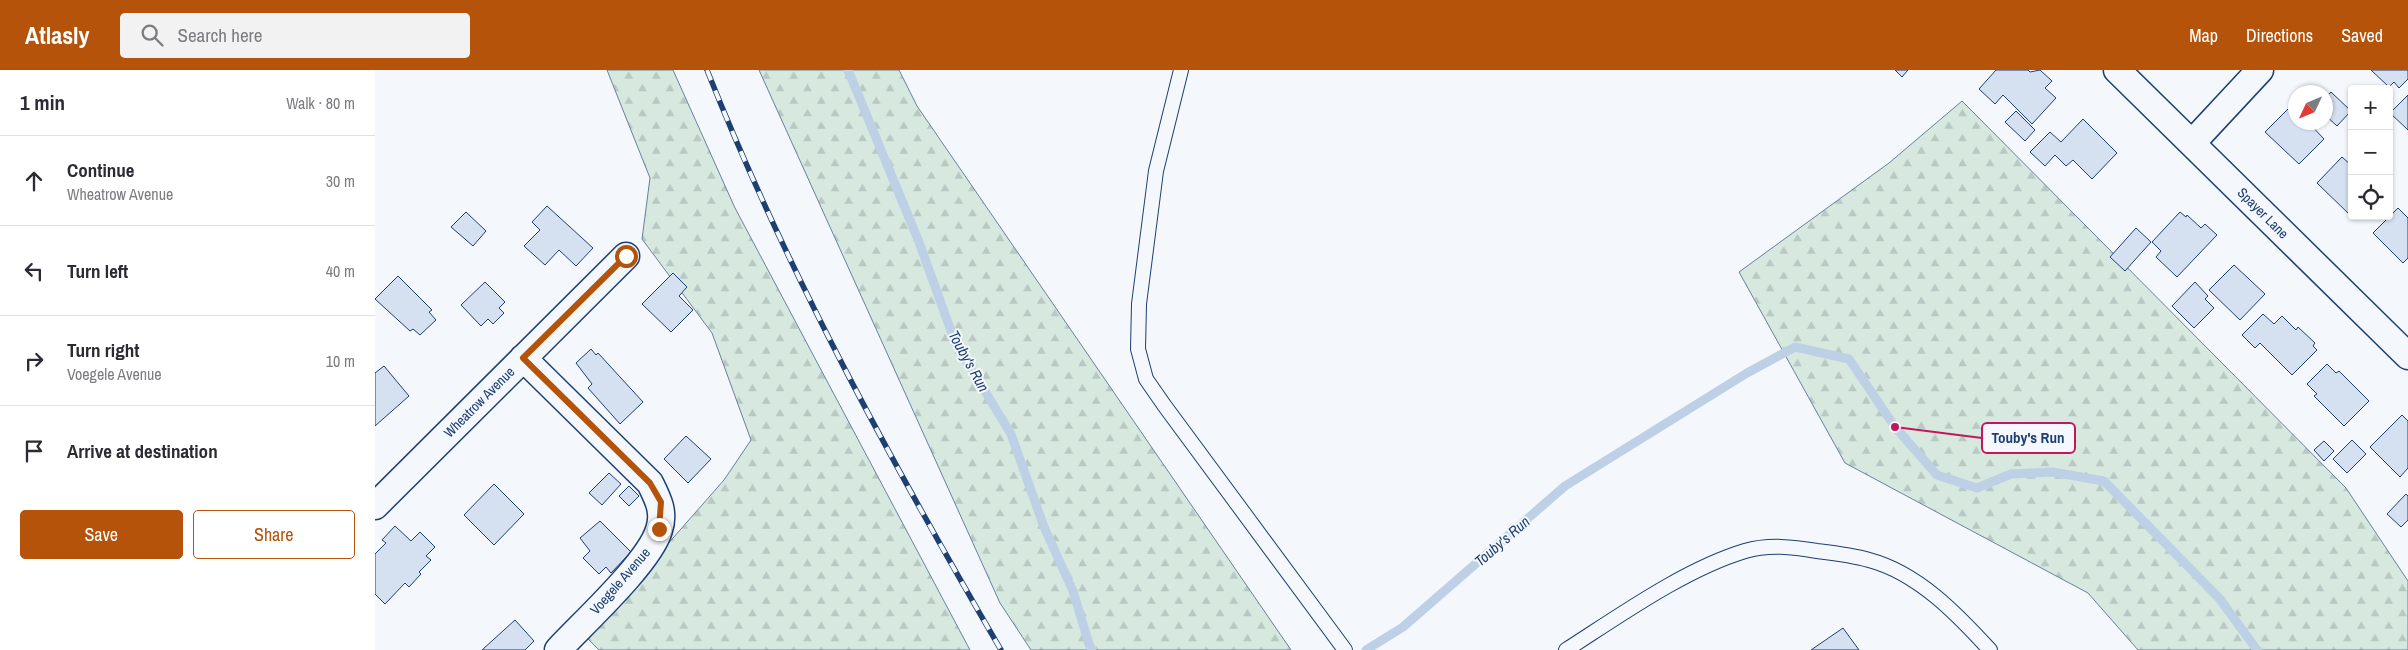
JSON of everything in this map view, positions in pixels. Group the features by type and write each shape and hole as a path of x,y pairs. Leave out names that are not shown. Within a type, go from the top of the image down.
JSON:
{"street":[{"name":"Spayer Lane","path":"2117,70 2408,356"},
{"path":"2192,143 2260,70"},
{"name":"Wheatrow Avenue","path":"375,506 626,256"},
{"name":"Voegele Avenue","path":"523,358 650,483 661,502 659,529 644,556 558,650"}],"lane":[{"path":"1181,70 1156,171 1139,304 1138,350 1147,378 1160,398 1345,650"},
{"path":"1565,650 1648,597 1745,551 1771,546 1847,555 1871,560 1902,574 1931,593 1966,624 1990,650"}],"green space":[{"path":"607,70 673,70 735,208 970,650 599,650 586,637 724,480 751,440 712,333 642,239 650,178"},
{"path":"759,70 899,70 917,106 1291,650 1031,650 1000,603"},
{"path":"1962,101 2346,488 2408,581 2408,650 2138,650 2088,593 1845,463 1739,272 1889,163"}],"building":[{"path":"1895,70 1908,70 1902,77"},
{"path":"1996,70 2028,70 2030,72 2040,70 2052,81 2045,88 2056,98 2032,124 2003,95 1995,104 1979,89"},
{"path":"2371,70 2408,70 2408,79 2399,88 2394,82 2391,85 2387,85"},
{"path":"2333,94 2348,108 2348,114 2337,126 2333,122"},
{"path":"2408,95 2408,130 2393,116 2393,110"},
{"path":"2288,109 2288,130 2316,130 2324,139 2299,164 2265,132"},
{"path":"2016,111 2035,130 2025,141 2005,122"},
{"path":"2083,119 2117,153 2092,179 2073,160 2066,166 2055,155 2045,166 2030,152 2050,132 2061,142"},
{"path":"2342,157 2348,162 2348,213 2317,183"},
{"path":"547,206 593,248 576,266 559,250 545,265 524,246 540,230 532,222"},
{"path":"2398,208 2408,218 2408,258 2403,263 2373,233 2386,220 2393,220 2393,213"},
{"path":"466,212 486,231 473,246 451,227"},
{"path":"2180,212 2186,217 2187,215 2201,228 2205,224 2217,235 2177,277 2156,257 2161,251 2152,242"},
{"path":"2136,228 2151,242 2125,271 2110,257"},
{"path":"2234,265 2265,294 2240,320 2209,290"},
{"path":"673,273 687,287 679,296 693,310 671,332 642,304"},
{"path":"398,276 432,310 429,312 436,320 420,335 413,329 410,331 375,299"},
{"path":"485,282 505,302 499,308 504,313 493,324 488,319 481,326 461,305"},
{"path":"2195,282 2208,296 2205,299 2214,308 2194,328 2172,306"},
{"path":"2263,314 2274,324 2282,316 2296,330 2298,327 2315,343 2313,346 2317,350 2292,375 2260,343 2255,348 2242,335"},
{"path":"591,349 596,355 598,353 643,402 620,424 588,388 592,384 576,363"},
{"path":"2327,364 2336,373 2339,371 2369,401 2344,426 2314,396 2317,394 2307,384"},
{"path":"384,366 409,396 375,426 375,373"},
{"path":"2402,415 2408,421 2408,468 2400,477 2370,447"},
{"path":"686,436 711,459 688,483 664,459"},
{"path":"2352,440 2366,454 2347,473 2333,459"},
{"path":"2324,441 2334,451 2324,461 2314,450"},
{"path":"609,473 621,484 602,505 589,493"},
{"path":"494,484 524,514 494,545 464,515"},
{"path":"629,486 639,496 629,506 619,496"},
{"path":"2406,494 2408,496 2408,520 2401,527 2387,514"},
{"path":"600,521 631,552 611,573 606,567 599,574 583,558 590,551 580,538"},
{"path":"395,526 411,541 420,532 435,547 426,556 431,560 419,572 421,574 409,587 405,583 385,604 375,594 375,554 386,543 382,540"},
{"path":"515,620 534,641 525,650 482,650"},
{"path":"1843,628 1859,650 1811,650"}],"waterway":[{"name":"Touby's Run","path":"848,70 919,242 955,342 1011,434 1044,527 1073,591 1092,650"},
{"name":"Touby's Run","path":"1366,650 1403,627 1565,486 1747,373 1795,347 1849,359 1895,427 1937,475 1977,488 2011,474 2052,472 2104,481 2219,598 2257,650"}],"railway":[{"path":"707,70 771,220 843,366 920,509 1001,650"}],"place":[{"name":"Touby's Run","path":"1895,427"}],"route":[{"path":"626,256 523,358 650,483 661,502 659,529"}]}
